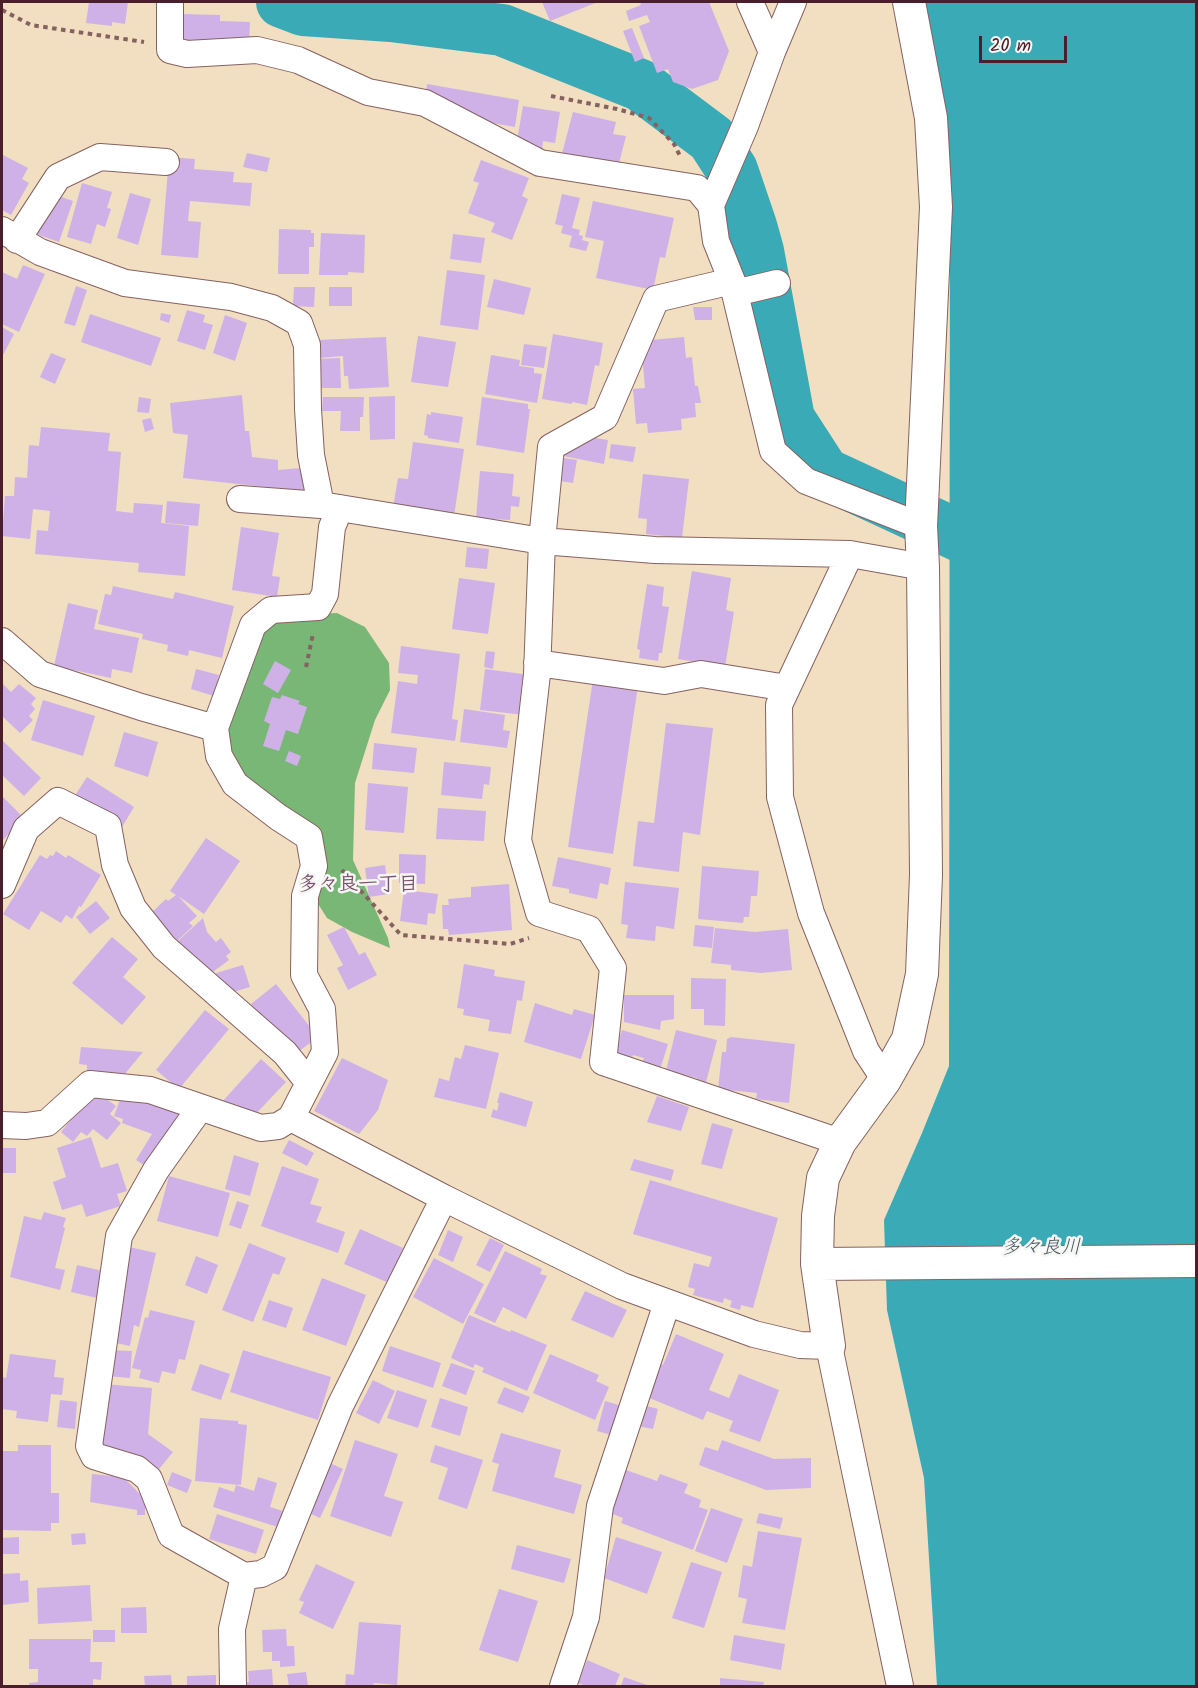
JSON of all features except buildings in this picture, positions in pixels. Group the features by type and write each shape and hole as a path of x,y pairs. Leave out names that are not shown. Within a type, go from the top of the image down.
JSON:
{"street":[{"path":"170,2 170,50 187,54 256,50 298,60 368,92 425,103 540,163 704,196"},
{"path":"750,2 772,52"},
{"path":"793,2 745,126 704,196 716,241 734,287 772,451 806,481 921,526"},
{"path":"900,1686 829,1346 817,1264 818,1216 823,1178 840,1142 885,1080 908,1039 922,974 926,875 921,526 936,207 931,118 909,2"},
{"path":"2,1125 26,1126 47,1123 90,1084 150,1090 261,1128 278,1126 291,1118 325,1052 322,1009 304,975 305,896 314,866 309,837 235,784 219,756 215,728 253,625 271,610 318,607 325,594 332,527 330,507 311,455 307,345 299,323 272,308 231,297 125,283 40,252 9,235 58,177 100,157 166,162"},
{"path":"777,284 734,287 656,299 605,417 551,447 542,541 537,663 518,840 539,913 589,929 613,968 603,1062 840,1142"},
{"path":"240,499 330,507 542,541 655,549 850,554 922,567"},
{"path":"850,554 779,705 780,797 811,913 866,1051 885,1080"},
{"path":"2,641 40,674 215,728"},
{"path":"537,663 664,681 701,674 787,688"},
{"path":"2,885 26,829 58,801 108,826 115,865 133,908 164,946 285,1053 309,1083"},
{"path":"200,1108 156,1170 119,1236 89,1446 93,1456 137,1469 149,1479 171,1535 244,1576 261,1574 274,1567 340,1406 444,1198"},
{"path":"291,1118 444,1198 622,1286 753,1334 800,1346 829,1346"},
{"path":"817,1264 1197,1261"},
{"path":"563,1686 586,1617 600,1506 667,1303"},
{"path":"233,1686 232,1629 244,1576"}],"path":[{"path":"2,10 31,25 156,44 170,50"},
{"path":"551,96 649,118 674,144 704,196"},
{"path":"314,866 343,871 401,934 510,944 537,935 546,915"}],"green space":[{"path":"337,613 365,627 389,663 390,690 375,720 355,783 353,860 388,938 390,948 352,932 327,918 315,899 312,830 249,784 230,756 222,732 259,632 275,622 298,615"}],"water":[{"name":"多々良川","path":"925,2 1196,2 1196,1686 937,1686 924,1478 887,1310 884,1220 949,1066 950,162"}],"waterway":[{"path":"282,2 303,10 391,16 502,30 640,85 712,139 732,170 758,251 789,419 824,473 962,537 1018,547"}],"district":[{"name":"多々良一丁目","path":"358,887"}]}
